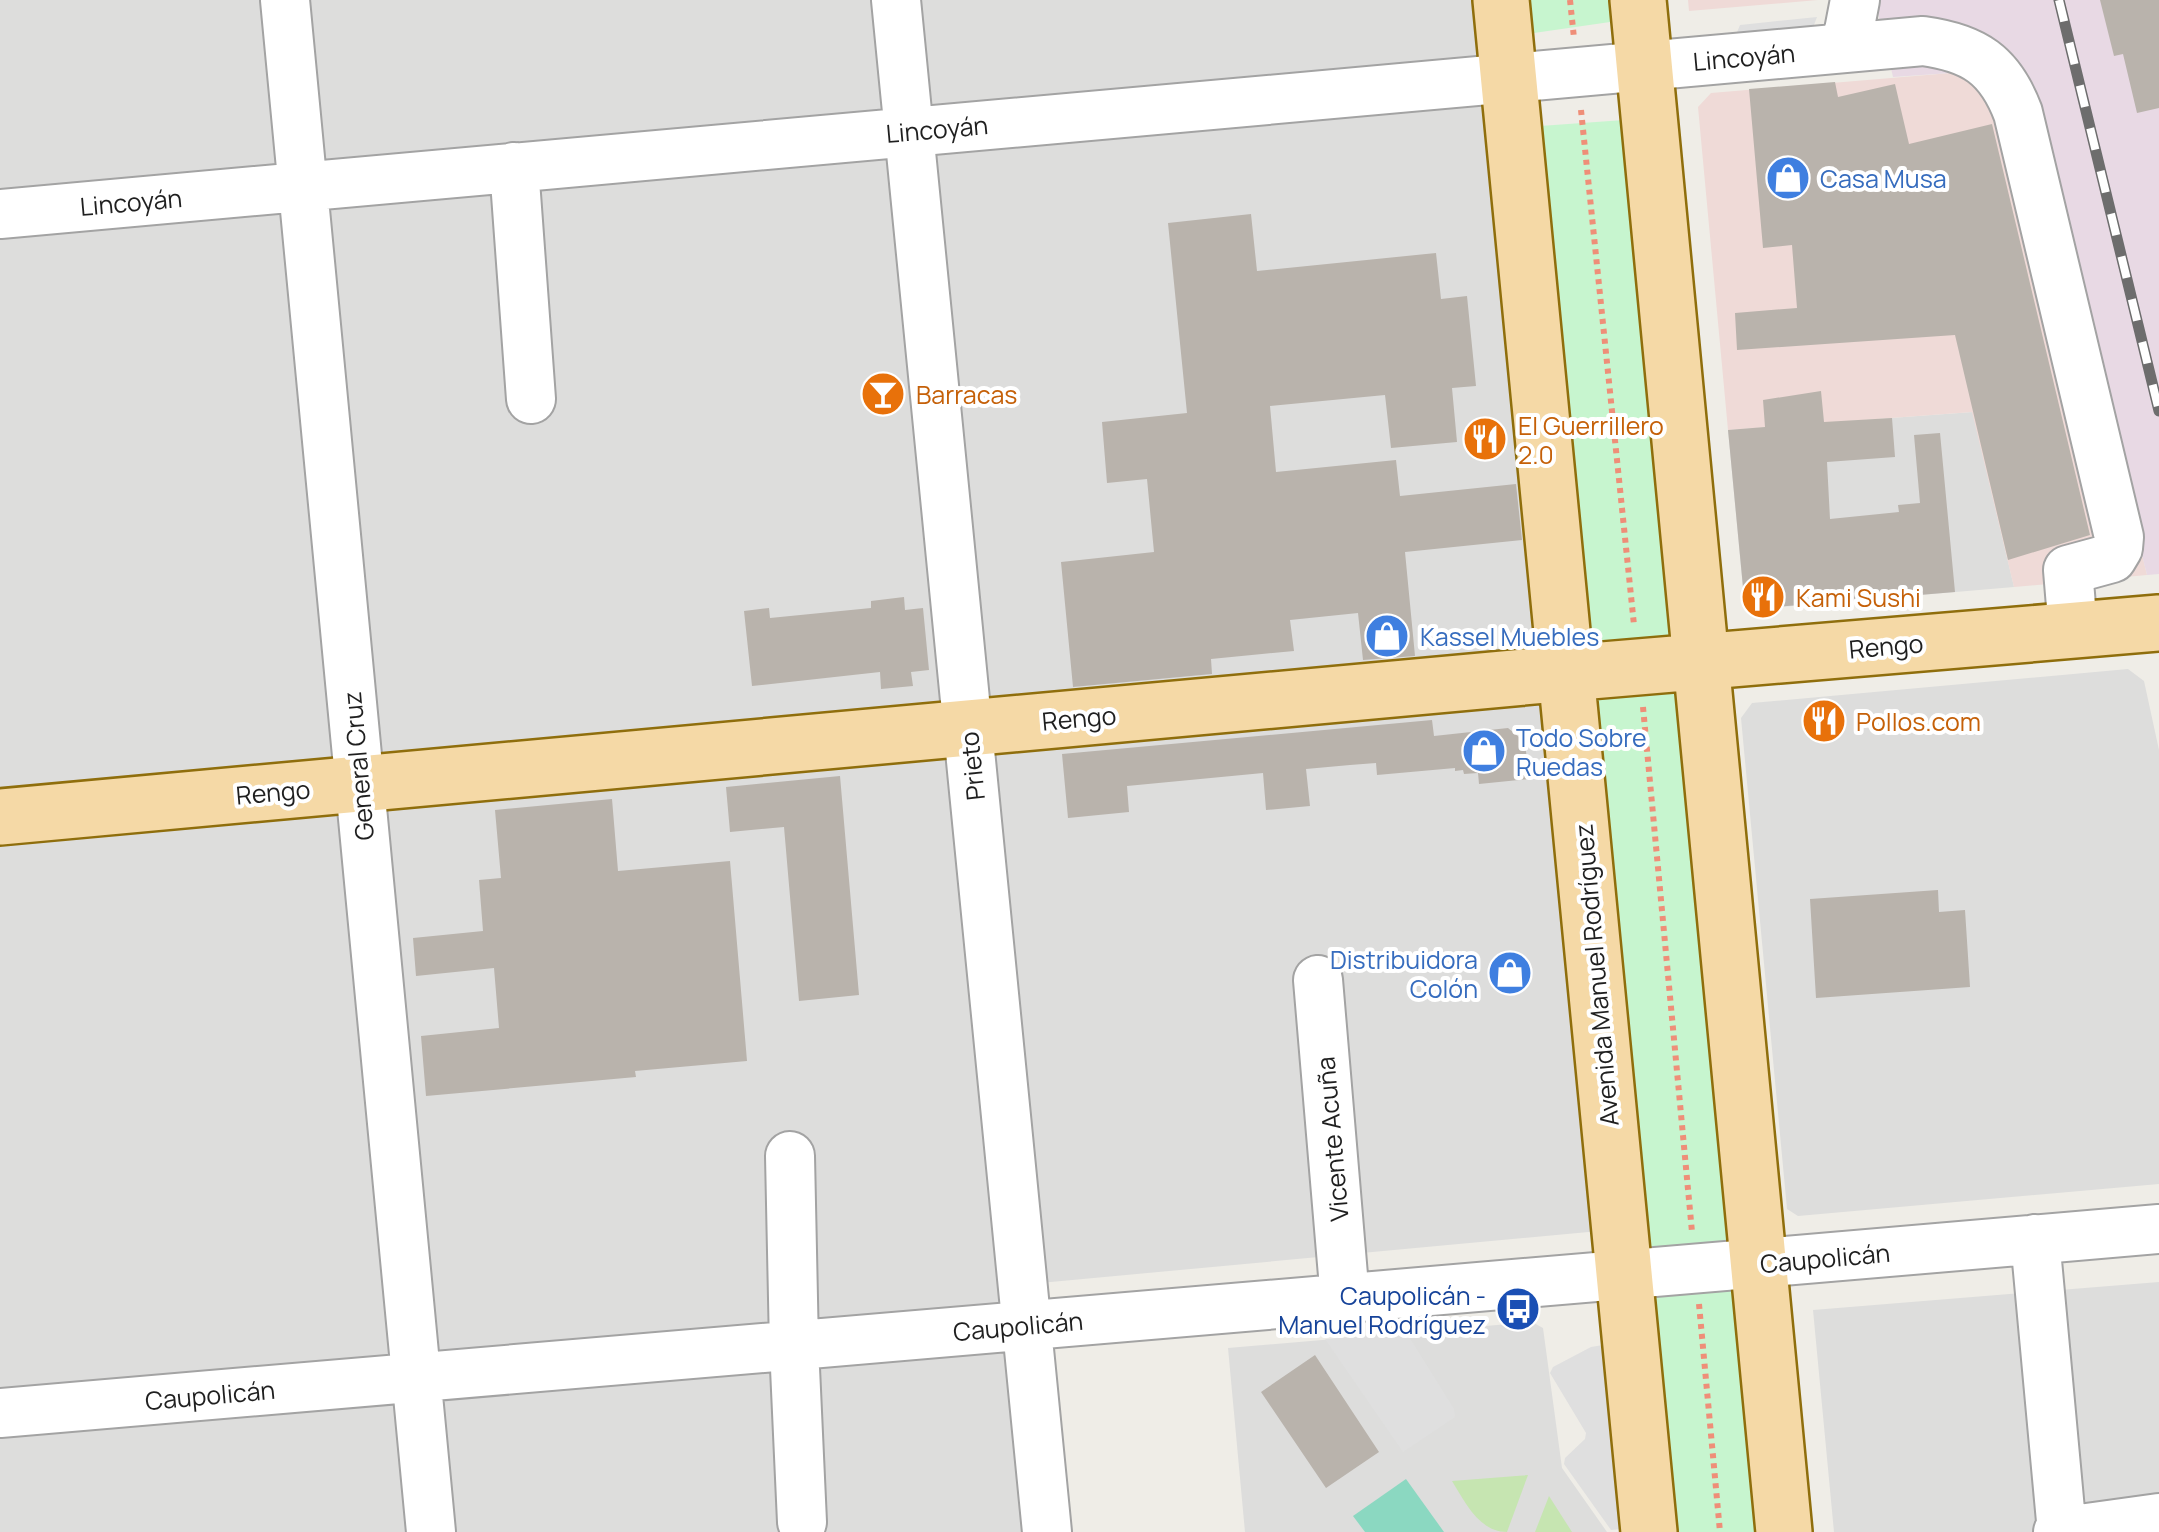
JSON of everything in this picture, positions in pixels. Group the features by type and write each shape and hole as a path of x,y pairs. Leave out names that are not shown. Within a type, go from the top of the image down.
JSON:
{"main road":[{"name":"Avenida Manuel Rodríguez","path":"1501,0 1649,1532"},
{"path":"1638,0 1784,1532"},
{"name":"Rengo","path":"0,817 1567,673 2073,630 2158,629"}],"street":[{"name":"General Cruz","path":"285,0 430,1532"},
{"name":"Prieto","path":"896,0 1047,1532"},
{"path":"1854,0 1849,31 1858,46"},
{"name":"Lincoyán","path":"0,214 1924,41 1969,52 1988,63 2008,87 2018,113 2120,537 2112,558 2068,570 2073,630"},
{"path":"514,167 531,398"},
{"name":"Vicente Acuña","path":"1318,980 1346,1299"},
{"path":"790,1156 802,1522"},
{"name":"Caupolicán","path":"0,1413 2159,1229"},
{"path":"2035,1239 2061,1532 2159,1518"}],"path":[{"path":"1570,0 1574,44"},
{"path":"1580,101 1639,668 1720,1532"}],"shaded area":[{"path":"0,0 1486,0 1610,1230 1040,1283 1060,1532 0,1532"},
{"path":"1688,0 1818,0 1689,11"},
{"path":"1875,0 2159,0 2159,574 2147,575 2022,68 1893,77"},
{"path":"1817,17 1804,51 1726,59 1740,25"},
{"path":"2022,67 2147,575 2014,587 1972,412 1728,430 1698,107 1711,93"},
{"path":"1973,412 2014,587 1745,610 1728,430"},
{"path":"2128,669 2144,681 2159,750 2159,1184 1798,1216 1787,1209 1741,718 1752,703"},
{"path":"2159,1282 2159,1532 1834,1532 1813,1310"},
{"path":"1532,1322 1543,1328 1562,1468 1607,1532 1245,1532 1228,1348"},
{"path":"1406,1332 1454,1409 1455,1417 1403,1452 1325,1339"},
{"path":"1603,1345 1621,1529 1611,1530 1564,1464 1586,1433 1550,1373 1553,1367 1591,1347"}],"green space":[{"path":"1524,0 1615,0 1617,21 1527,34"},
{"path":"1624,120 1757,1532 1658,1532 1540,126"},
{"path":"1528,1475 1507,1532 1481,1521 1452,1481"},
{"path":"1406,1479 1444,1532 1365,1532 1353,1516"},
{"path":"1549,1496 1572,1532 1535,1532"}],"building":[{"path":"2100,0 2159,0 2159,108 2137,113 2123,54 2114,56"},
{"path":"1835,82 1838,97 1895,84 1909,144 1992,124 2090,535 2008,560 1955,335 1737,350 1735,313 1797,308 1792,245 1763,248 1749,89"},
{"path":"1251,214 1257,271 1436,253 1441,299 1467,296 1476,386 1452,388 1457,442 1391,448 1385,395 1270,406 1276,472 1396,460 1400,496 1516,484 1522,540 1405,552 1415,656 1363,660 1358,613 1290,620 1294,651 1211,659 1212,674 1073,687 1061,562 1154,552 1147,479 1107,483 1102,422 1187,413 1168,223"},
{"path":"1821,391 1824,422 1892,418 1895,457 1827,462 1830,519 1899,512 1898,505 1920,503 1914,435 1940,433 1955,592 1752,609 1750,586 1743,587 1728,430 1765,427 1763,400"},
{"path":"904,597 905,610 923,608 929,670 911,672 913,686 881,689 880,672 752,686 744,611 769,608 770,618 871,608 871,601"},
{"path":"1432,720 1434,736 1508,728 1525,742 1529,779 1479,784 1478,773 1464,774 1455,768 1377,775 1376,763 1350,765 1306,769 1310,806 1266,810 1263,773 1127,786 1129,812 1068,818 1062,754"},
{"path":"840,776 859,995 799,1001 784,827 730,832 726,787"},
{"path":"612,799 618,871 730,861 747,1061 635,1071 636,1077 426,1096 421,1036 499,1028 494,968 416,976 413,938 483,931 479,880 501,878 495,810"},
{"path":"1938,890 1939,912 1965,910 1970,987 1816,998 1810,899"},
{"path":"1315,1355 1379,1452 1326,1488 1261,1392"}],"railway":[{"path":"2059,0 2159,411"}],"place":[{"name":"Casa Musa","path":"1788,178"},
{"name":"Barracas","path":"883,394"},
{"name":"El Guerrillero 2.0","path":"1485,439"},
{"name":"Kami Sushi","path":"1763,597"},
{"name":"Kassel Muebles","path":"1387,636"},
{"name":"Pollos.com","path":"1824,721"},
{"name":"Todo Sobre Ruedas","path":"1484,751"},
{"name":"Distribuidora Colón","path":"1510,973"},
{"name":"Caupolicán - Manuel Rodríguez","path":"1518,1309"}]}
